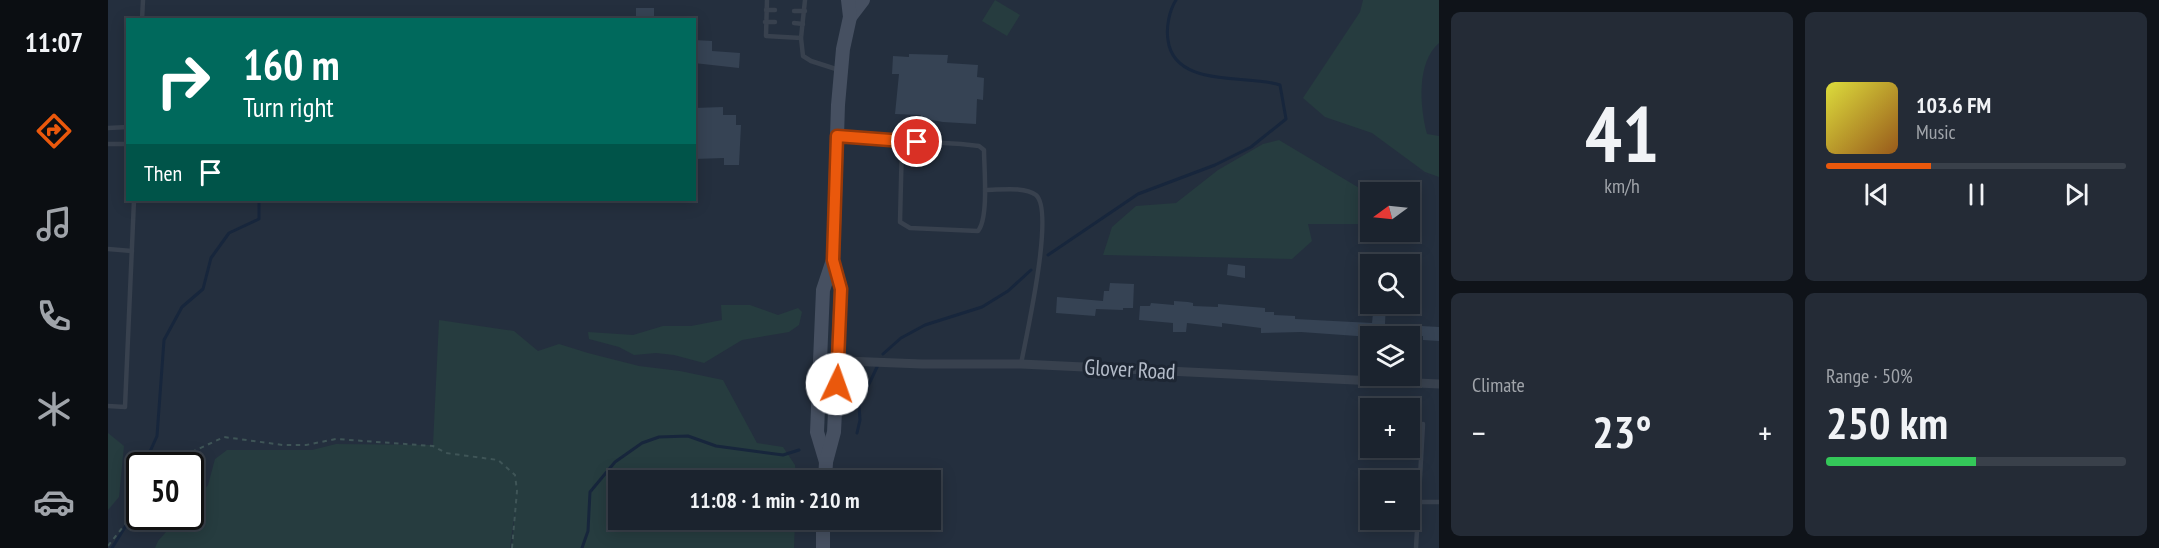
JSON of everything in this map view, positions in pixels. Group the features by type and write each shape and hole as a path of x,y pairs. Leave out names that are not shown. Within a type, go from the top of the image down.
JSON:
{"main road":[{"path":"826,462 817,432 823,290 833,260 837,136 841,71 850,17 848,0"},
{"path":"850,17 863,0"},
{"path":"826,470 834,432 841,289 833,260"},
{"path":"823,548 824,530"}],"street":[{"name":"Glover Road","path":"820,360 922,364 1022,364 1439,384"}],"lane":[{"path":"142,18 143,0"},
{"path":"767,0 766,36 801,38"},
{"path":"805,0 801,38 803,56 841,71"},
{"path":"766,10 776,10"},
{"path":"794,11 805,11"},
{"path":"765,22 775,22"},
{"path":"794,23 803,24"},
{"path":"108,128 126,128"},
{"path":"837,136 979,146 984,150 985,190 982,226 978,231 910,228 900,222 902,141"},
{"path":"108,144 126,144"},
{"path":"985,190 1026,191 1037,196 1043,208 1039,276 1022,364"},
{"path":"108,406 125,407 134,201"},
{"path":"108,249 132,251"},
{"path":"1420,471 1423,424"},
{"path":"1420,502 1439,502"},
{"path":"1416,548 1417,530"}],"path":[{"path":"192,452 224,437 283,445 306,445 336,439 429,445 446,453 498,460 515,475 517,491 512,548"},
{"path":"108,546 126,523"}],"green space":[{"path":"995,0 1020,15 1007,36 982,21"},
{"path":"1363,0 1439,0 1439,43 1426,62 1423,73 1422,99 1427,134 1439,136 1439,177 1425,172 1372,133 1325,117 1303,98 1360,12"},
{"path":"1279,140 1360,188 1360,224 1308,224 1312,241 1292,259 1103,255 1112,227 1136,206 1176,203 1218,170 1263,144"},
{"path":"721,305 750,305 778,315 798,308 802,312 799,325 789,332 742,340 704,363 674,355 656,353 634,355 619,347 589,339 588,332 633,335 663,326 691,326 722,320"},
{"path":"439,320 514,331 538,351 559,344 639,366 680,371 723,380 757,443 783,447 795,465 795,470 608,470 608,530 795,530 794,548 512,548 515,509 510,548 155,548 168,530 204,530 204,490 208,485 215,459 227,450 312,450 336,444 433,445"},
{"path":"108,433 124,446 119,497 108,510"}],"building":[{"path":"636,8 654,8 654,18 636,18"},
{"path":"696,40 712,41 712,51 740,53 739,68 696,63"},
{"path":"909,54 948,55 947,63 978,65 977,77 984,78 983,100 977,99 976,124 943,122 920,118 921,115 895,114 899,74 892,74 893,56 909,57"},
{"path":"723,107 723,115 736,115 736,125 741,125 739,165 724,165 724,158 696,159 696,108"},
{"path":"1228,264 1245,266 1245,278 1227,275"},
{"path":"1110,283 1134,284 1133,308 1096,309 1095,316 1056,313 1057,297 1103,301 1104,291 1109,291"},
{"path":"1174,301 1193,303 1193,306 1218,307 1218,304 1265,308 1265,312 1295,316 1295,319 1372,323 1373,314 1385,314 1385,324 1439,327 1439,341 1423,340 1423,336 1420,336 1420,326 1360,326 1360,336 1301,332 1261,333 1261,328 1222,323 1222,327 1187,323 1186,332 1173,332 1173,323 1139,320 1140,306 1150,306 1151,303 1174,305"}],"waterway":[{"path":"1048,255 1138,194 1215,165 1251,147 1286,119 1280,85 1198,73 1184,66 1173,56 1167,30 1176,0"},
{"path":"150,452 157,436 164,340 182,307 203,289 211,258 229,233 259,219 259,201"},
{"path":"883,354 901,338 925,325 982,307 1008,291 1031,270"},
{"path":"857,433 860,420 859,405 878,365"},
{"path":"582,548 588,531 590,492 615,462 642,443 659,437 688,436 716,446 783,455 799,450"},
{"path":"112,548 126,525"}],"route":[{"path":"837,384 841,289 833,260 837,136 917,142"}]}
